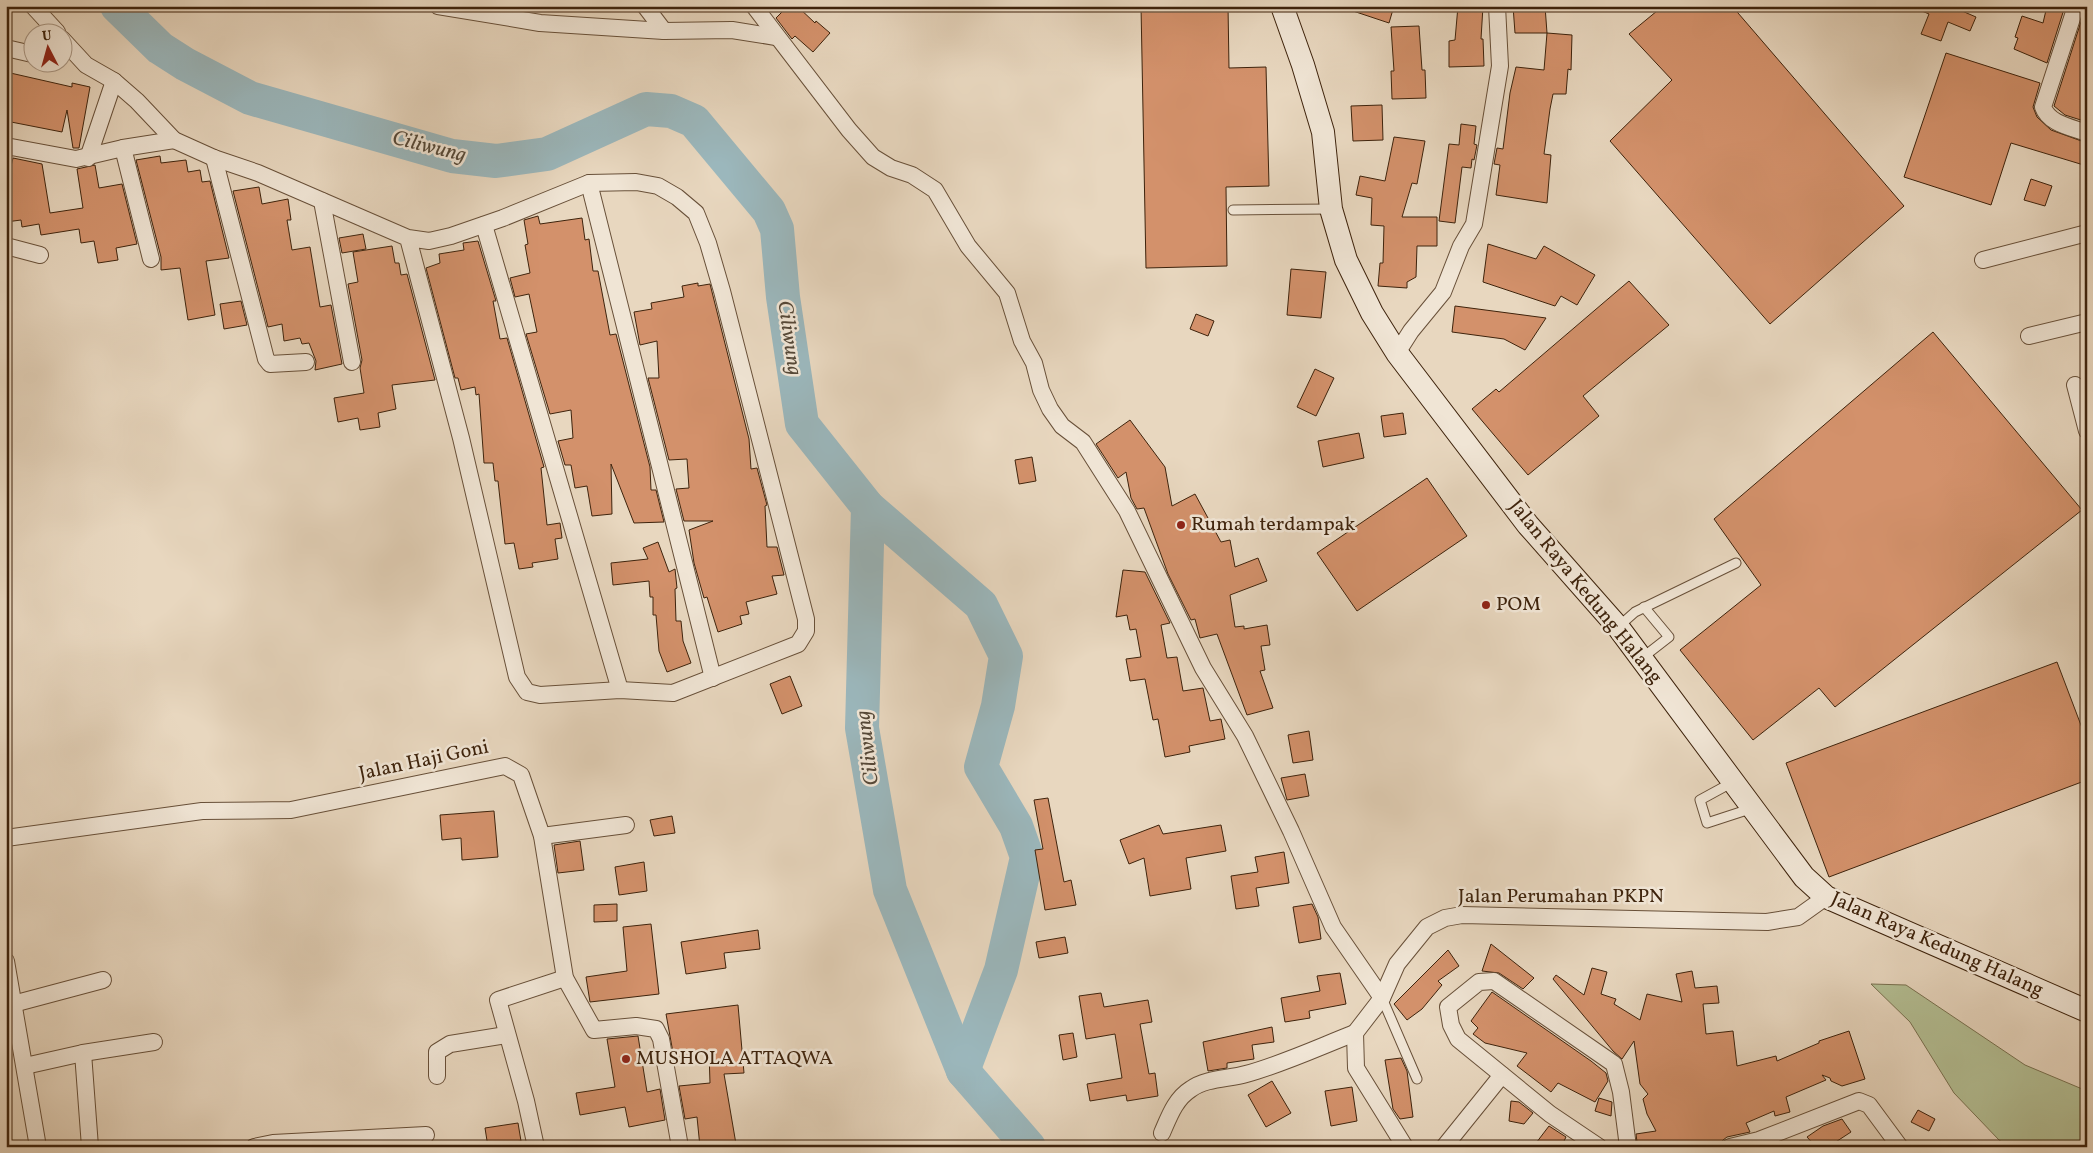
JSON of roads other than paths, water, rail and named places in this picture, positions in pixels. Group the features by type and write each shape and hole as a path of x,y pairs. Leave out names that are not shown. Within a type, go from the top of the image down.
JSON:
{"main road":[{"name":"Jalan Raya Kedung Halang","path":"1282,6 1306,74 1323,132 1331,209 1346,260 1372,313 1397,353 1528,525 1618,627 1804,877 1826,897 2087,1011"}],"street":[{"path":"33,6 48,22"},
{"path":"438,6 540,23 664,31 732,30 776,37"},
{"path":"529,6 540,23"},
{"path":"644,6 664,31"},
{"path":"754,6 849,130 874,157 890,168 912,174 935,190 968,246 1007,293 1022,341 1034,363 1041,390 1050,410 1062,426 1083,442 1127,511 1200,662 1249,744 1332,927 1382,998"},
{"path":"1397,353 1411,330 1443,292 1461,246 1474,224 1500,66 1497,6"},
{"path":"2076,6 2043,107 2048,117 2055,122 2087,133"},
{"path":"6,48 22,52"},
{"path":"72,50 86,65 114,81 137,101 174,140 214,158 258,173 408,238 429,241 484,225 589,183 636,182 658,186 677,197 696,213 708,243 722,291 803,604 806,631 798,644 673,693 620,690 540,695 527,692 517,677 461,438 408,238"},
{"path":"72,62 86,65"},
{"path":"88,158 114,81"},
{"path":"6,146 76,160 123,148 174,140"},
{"path":"123,148 151,259"},
{"path":"214,158 266,359 270,364 276,365 306,362"},
{"path":"589,183 713,678"},
{"path":"322,201 352,362"},
{"path":"484,225 620,690"},
{"path":"1983,260 2087,233"},
{"path":"6,246 40,255"},
{"path":"2029,336 2087,322"},
{"path":"2075,385 2087,431"},
{"name":"Jalan Haji Goni","path":"6,838 202,811 290,810 505,766 521,775 542,836 566,978 594,1030 636,1026 656,1029 661,1039 680,1147"},
{"path":"542,836 626,825"},
{"name":"Jalan Perumahan PKPN","path":"1355,1033 1382,998 1397,964 1427,927 1445,918 1462,915 1767,922 1798,916 1826,897"},
{"path":"6,961 38,1147"},
{"path":"536,1147 526,1101 506,1035 498,1000 566,978"},
{"path":"13,1004 103,980"},
{"path":"1599,1147 1550,1114 1458,1039 1451,1025 1448,1007 1479,982 1494,980 1614,1064 1622,1092 1628,1147"},
{"path":"1162,1134 1172,1110 1180,1097 1191,1088 1203,1083 1248,1074 1355,1033 1356,1068 1405,1147"},
{"path":"437,1076 437,1052 442,1047 506,1035"},
{"path":"25,1066 83,1053 154,1042"},
{"path":"83,1053 90,1147"},
{"path":"1444,1147 1502,1075"},
{"path":"1730,1147 1783,1132 1859,1101 1869,1105 1900,1147"},
{"path":"254,1147 273,1143 426,1135"}],"lane":[{"path":"1233,210 1331,209"},
{"path":"1618,627 1635,612 1644,607 1736,563"},
{"path":"1642,658 1669,637 1644,607"},
{"path":"1733,781 1700,800 1707,823 1753,808"},
{"path":"1382,998 1417,1079"}],"waterway":[{"name":"Ciliwung","path":"117,6 160,48 185,64 250,98 452,156 496,161 547,154 646,109 671,111 694,121 769,211 777,229 783,297 802,424 868,507 862,728 890,890 963,1071 1029,1147"},
{"path":"868,507 981,605 1006,656 998,706 981,767 1016,826 1027,857 1001,970 963,1071"}],"place":[{"name":"Rumah terdampak","path":"1181,525"},
{"name":"POM","path":"1486,605"},
{"name":"MUSHOLA ATTAQWA","path":"626,1059"}]}
